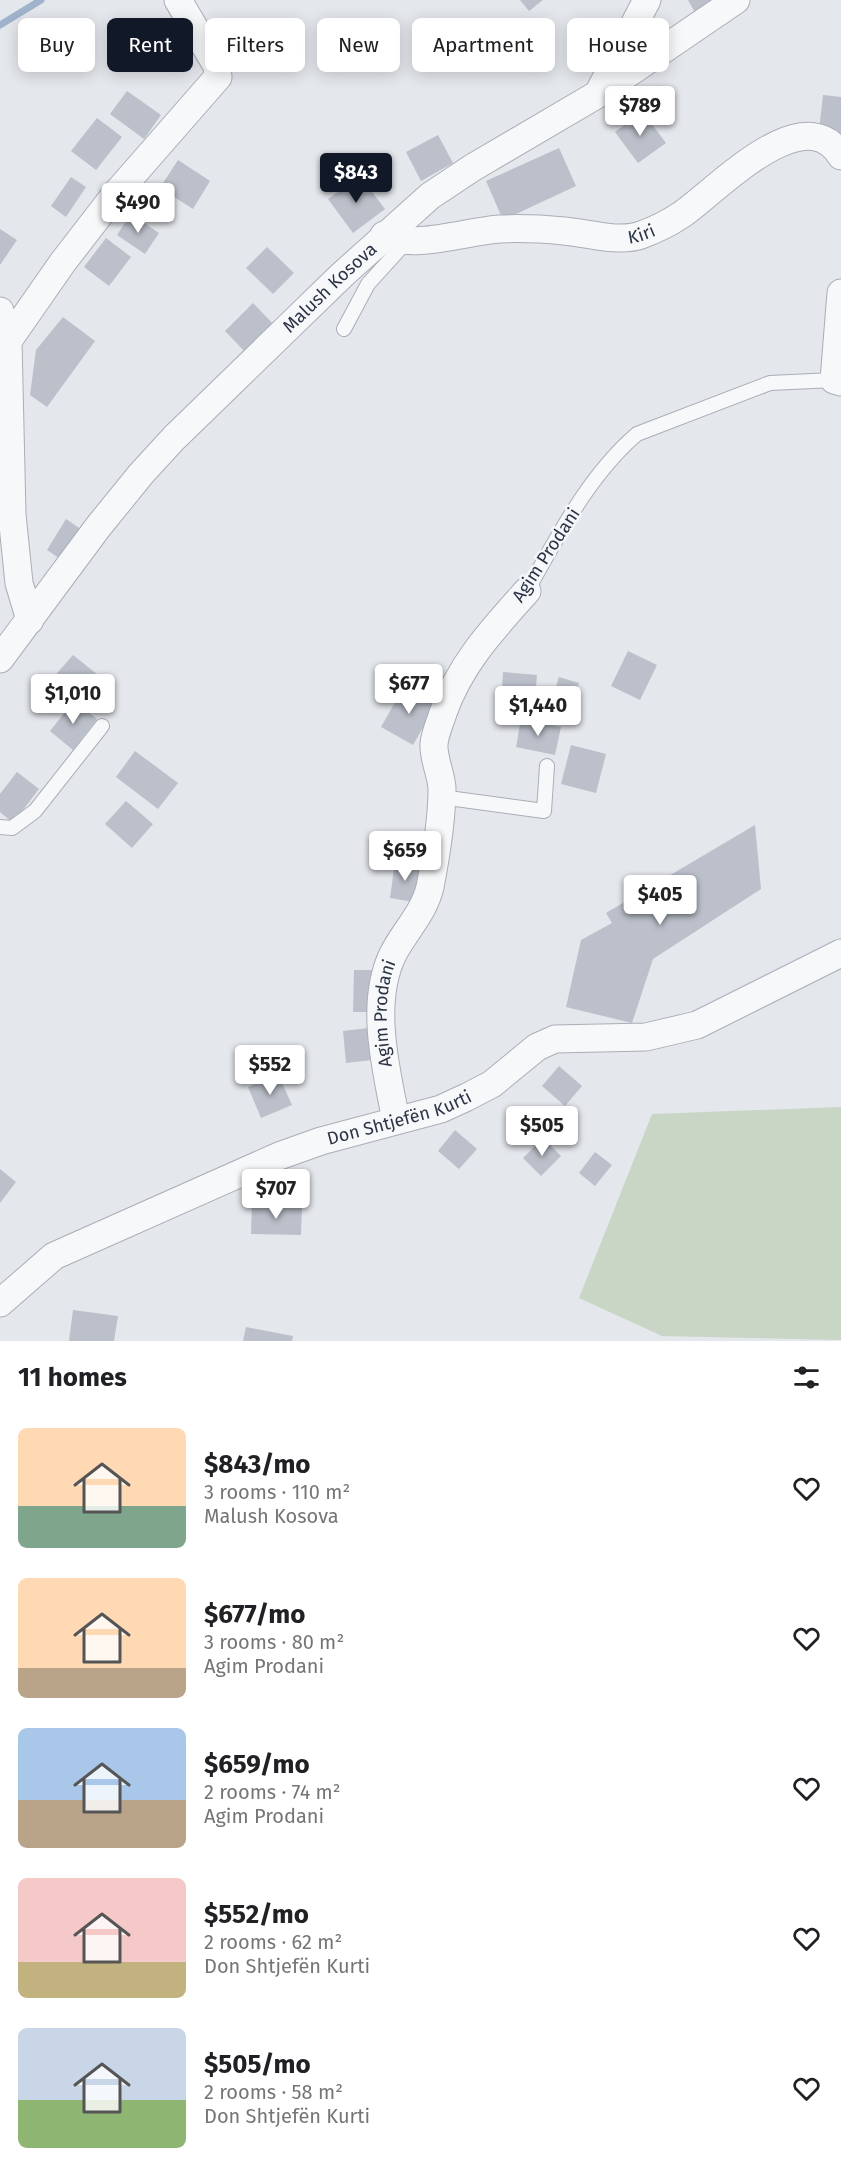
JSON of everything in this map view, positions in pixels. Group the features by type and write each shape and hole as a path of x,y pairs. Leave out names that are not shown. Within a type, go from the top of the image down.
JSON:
{"street":[{"path":"8,341 63,262 114,196 218,76 217,66 178,0"},
{"path":"598,94 647,0"},
{"name":"Malush Kosova","path":"0,659 141,474 174,438 395,238 430,196 472,168 598,94 736,0"},
{"name":"Kiri","path":"395,238 500,229 638,236 682,214 764,150 786,140 806,137 824,141 841,156"},
{"path":"838,381 841,293"},
{"path":"0,311 8,341 12,514 19,583 30,620"},
{"name":"Agim Prodani","path":"396,1120 383,1039 386,976 392,956 425,904 430,887 441,797 434,744 452,688 479,646 527,591"},
{"name":"Don Shtjefën Kurti","path":"0,1303 54,1256 279,1156 321,1140 441,1109 492,1084 537,1047 555,1039 646,1037 697,1025 841,953"}],"lane":[{"path":"344,329 395,238"},
{"name":"Agim Prodani","path":"527,591 573,512 620,448 637,434 770,383 838,381"},
{"path":"0,827 12,828 35,812 102,726"},
{"path":"441,797 544,811 547,766"}],"green space":[{"path":"841,1107 841,1340 662,1336 579,1298 652,1114"}],"building":[{"path":"520,0 543,0 529,11"},
{"path":"688,0 719,0 696,14"},
{"path":"127,91 161,115 144,139 110,114"},
{"path":"823,95 841,97 841,134 819,131"},
{"path":"642,111 666,143 638,163 615,132"},
{"path":"97,118 122,137 96,170 71,151"},
{"path":"438,135 453,163 421,181 406,152"},
{"path":"559,148 576,186 503,220 486,181"},
{"path":"178,160 210,181 193,209 160,188"},
{"path":"360,176 385,209 353,233 328,199"},
{"path":"71,177 86,187 66,217 51,206"},
{"path":"131,214 159,233 145,254 117,235"},
{"path":"0,229 17,240 0,265"},
{"path":"106,238 131,257 109,286 84,267"},
{"path":"267,247 294,273 273,294 246,268"},
{"path":"253,303 276,327 248,355 225,331"},
{"path":"63,317 95,341 47,407 30,395 36,350"},
{"path":"66,519 85,532 65,562 47,550"},
{"path":"628,651 657,665 640,700 611,686"},
{"path":"73,655 98,675 78,700 52,679"},
{"path":"503,672 537,675 534,709 501,706"},
{"path":"559,677 579,683 569,715 549,709"},
{"path":"405,685 437,703 413,745 381,727"},
{"path":"74,701 97,719 73,750 50,731"},
{"path":"521,719 561,727 555,755 516,747"},
{"path":"571,745 606,754 596,793 561,784"},
{"path":"135,751 178,783 158,809 116,777"},
{"path":"17,772 39,789 13,823 0,812 0,794"},
{"path":"126,801 153,824 132,848 105,824"},
{"path":"755,825 761,889 653,959 632,1023 566,1007 581,940 612,923 606,913"},
{"path":"395,862 420,866 414,902 390,898"},
{"path":"354,970 374,970 373,1012 353,1012"},
{"path":"368,1028 372,1060 346,1063 343,1031"},
{"path":"559,1066 582,1086 565,1106 542,1086"},
{"path":"278,1074 292,1105 261,1118 248,1087"},
{"path":"455,1130 477,1149 459,1169 438,1151"},
{"path":"543,1138 561,1156 541,1176 523,1158"},
{"path":"595,1152 612,1165 595,1186 579,1173"},
{"path":"0,1169 16,1182 0,1203"},
{"path":"252,1204 302,1206 301,1235 251,1234"},
{"path":"73,1310 118,1316 114,1341 69,1341"},
{"path":"246,1327 293,1336 292,1341 243,1341"}],"waterway":[{"path":"0,25 41,0"}]}
